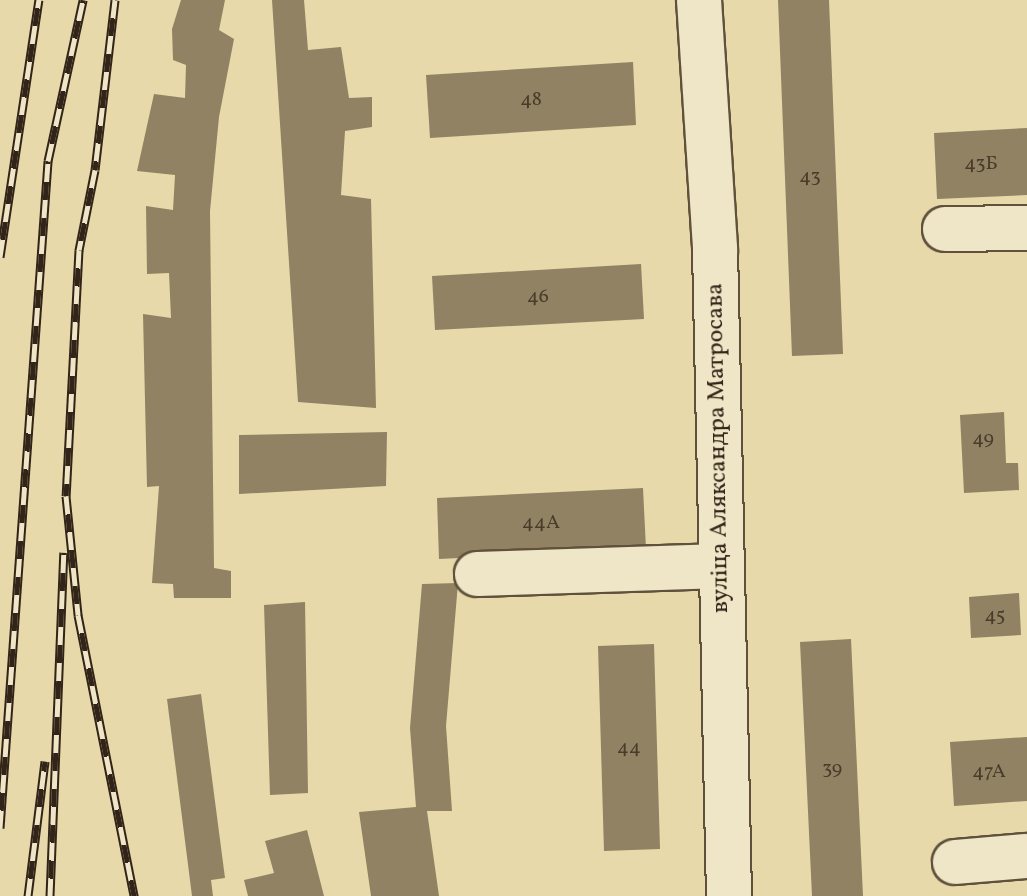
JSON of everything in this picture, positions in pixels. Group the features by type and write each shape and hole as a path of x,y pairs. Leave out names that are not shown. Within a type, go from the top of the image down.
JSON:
{"street":[{"name":"вуліца Аляксандра Матросава","path":"699,0 715,249 729,896"},
{"path":"945,229 1027,228"},
{"path":"477,574 722,566"},
{"path":"955,862 1027,856"}],"building":[{"path":"181,0 225,0 219,30 234,39 219,117 210,211 214,568 231,571 231,598 174,598 173,584 152,583 159,486 147,487 143,314 171,318 169,273 147,274 146,206 173,210 175,175 137,171 154,94 185,98 186,65 173,60 172,29"},
{"path":"272,0 304,0 308,50 341,47 349,98 372,97 372,127 345,131 341,195 371,199 376,408 298,402"},
{"path":"778,0 829,0 843,354 792,356"},
{"path":"633,62 636,125 430,138 426,75"},
{"path":"1027,128 1027,195 937,199 934,133"},
{"path":"641,264 644,319 435,330 432,276"},
{"path":"1004,412 1006,463 1018,463 1019,490 964,493 960,415"},
{"path":"387,432 386,486 239,494 239,435"},
{"path":"643,488 646,549 439,559 437,498"},
{"path":"458,583 446,726 452,811 427,811 439,896 371,896 359,812 416,807 410,728 422,584"},
{"path":"1019,593 1021,635 971,638 969,597"},
{"path":"305,602 308,793 270,795 264,605"},
{"path":"851,639 863,896 812,896 800,642"},
{"path":"654,644 660,849 604,851 598,646"},
{"path":"201,694 225,878 211,880 213,896 192,896 167,699"},
{"path":"1027,737 1027,801 954,806 950,742"},
{"path":"307,830 324,896 248,896 244,880 274,873 265,841"}],"railway":[{"path":"0,257 39,0"},
{"path":"0,828 48,161 83,0"},
{"path":"115,0 95,170 79,250 66,496 78,615 134,896"},
{"path":"50,896 64,552"},
{"path":"28,896 45,761"}]}
